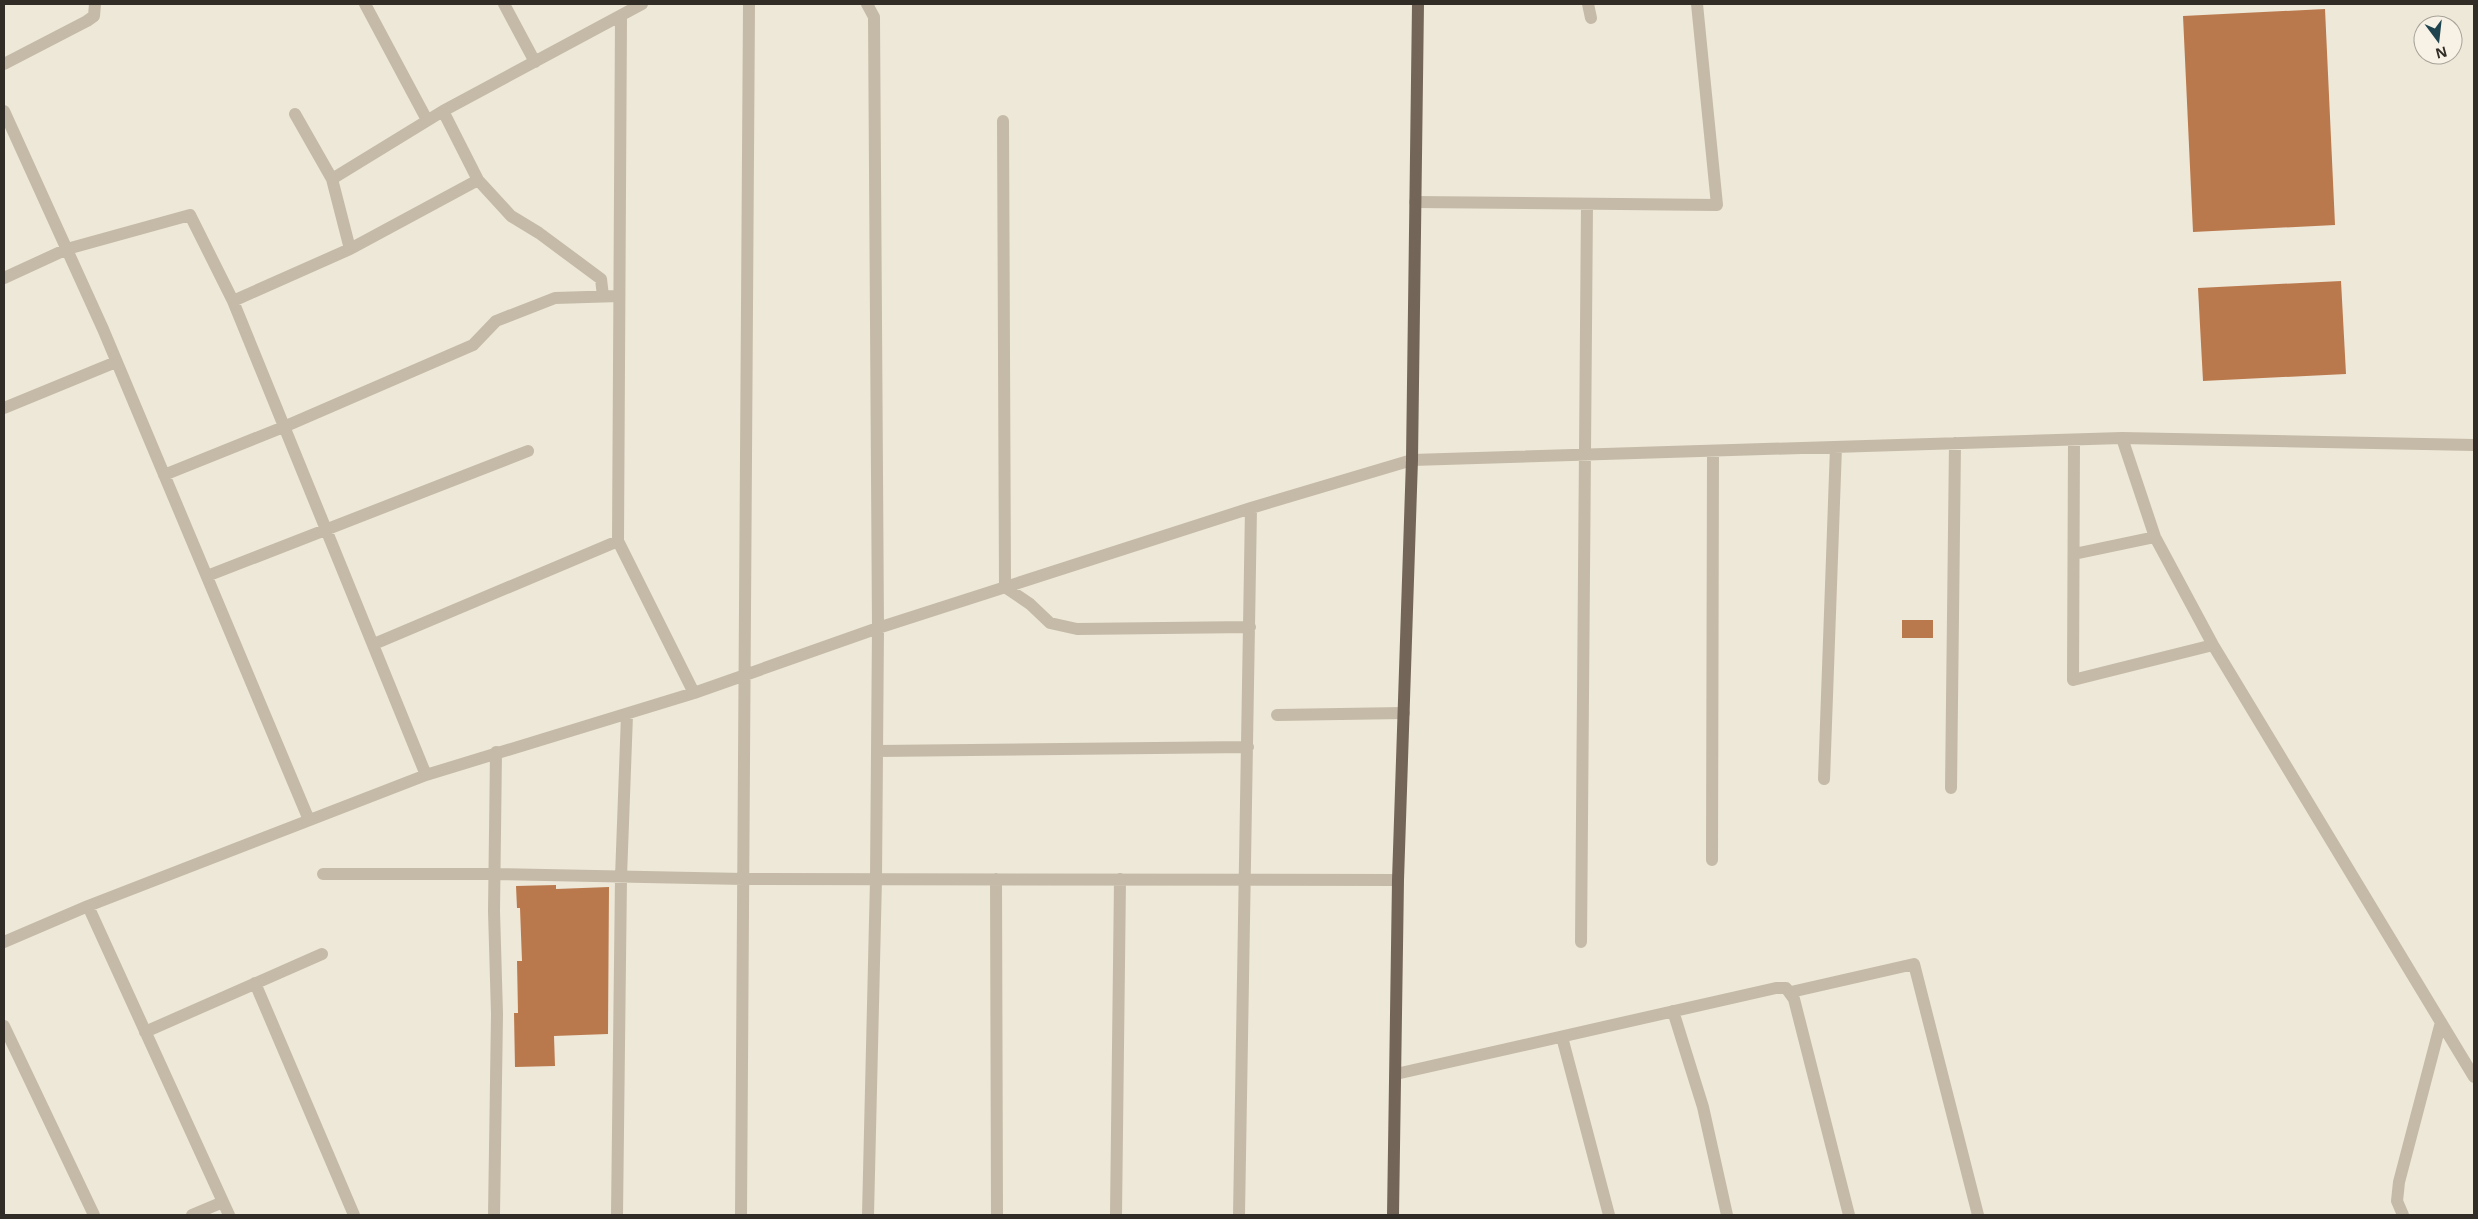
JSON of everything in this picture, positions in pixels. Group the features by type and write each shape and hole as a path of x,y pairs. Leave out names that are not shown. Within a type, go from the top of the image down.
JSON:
{"main road":[{"path":"1393,1215 1398,880 1412,460 1418,4"}],"street":[{"path":"4,64 88,21 94,16 95,4"},
{"path":"365,4 427,120"},
{"path":"504,4 535,62"},
{"path":"332,179 427,120 642,4"},
{"path":"740,1215 744,879 743,676 749,4"},
{"path":"867,4 874,18 878,628 876,879 868,1215"},
{"path":"1588,4 1591,18"},
{"path":"1415,202 1718,204 1697,4"},
{"path":"621,16 618,540 694,693"},
{"path":"4,111 7,129 67,249 164,474 309,820"},
{"path":"443,111 478,180 510,216 540,233 601,279 603,296"},
{"path":"295,114 332,179 350,249"},
{"path":"1003,121 1005,587"},
{"path":"233,301 350,249 478,180"},
{"path":"1580,942 1587,204"},
{"path":"4,278 67,249 190,216 233,301 286,426 426,775"},
{"path":"164,474 286,426 473,345 496,320 555,298 619,296"},
{"path":"4,408 116,362"},
{"path":"2122,438 2156,537 2213,645 2474,1077"},
{"path":"4,942 88,906 426,775 496,752 694,693 878,628 1251,508 1412,460 2122,438 2474,445"},
{"path":"2074,440 2073,680 2213,645"},
{"path":"1951,788 1955,443"},
{"path":"1824,779 1836,447"},
{"path":"207,576 528,451"},
{"path":"1712,860 1713,451"},
{"path":"1239,1215 1251,508"},
{"path":"2074,554 2156,537"},
{"path":"374,644 618,540"},
{"path":"1005,587 1030,604 1050,623 1077,629 1250,627"},
{"path":"1277,715 1404,713"},
{"path":"617,1215 621,877 627,714"},
{"path":"877,751 1248,747"},
{"path":"494,1215 497,1014 496,752"},
{"path":"323,874 495,874 744,879 1398,880"},
{"path":"996,879 997,1215"},
{"path":"1116,1215 1120,879"},
{"path":"88,906 229,1215"},
{"path":"145,1032 322,954"},
{"path":"1791,992 1914,964 1978,1215"},
{"path":"256,983 354,1215"},
{"path":"1396,1074 1776,988 1786,988 1791,992 1849,1215"},
{"path":"1673,1011 1703,1107 1727,1215"},
{"path":"2403,1215 2397,1201 2399,1182 2441,1022"},
{"path":"4,1026 94,1215"},
{"path":"1562,1037 1609,1215"},
{"path":"192,1215 223,1202"}],"building":[{"path":"2325,9 2335,225 2193,232 2183,16"},
{"path":"2341,281 2346,374 2203,381 2198,288"},
{"path":"1902,620 1933,620 1933,638 1902,638"},
{"path":"556,885 556,889 609,887 608,1034 554,1036 555,1066 515,1067 514,1013 518,1013 517,961 522,961 520,908 517,908 516,886"}]}
